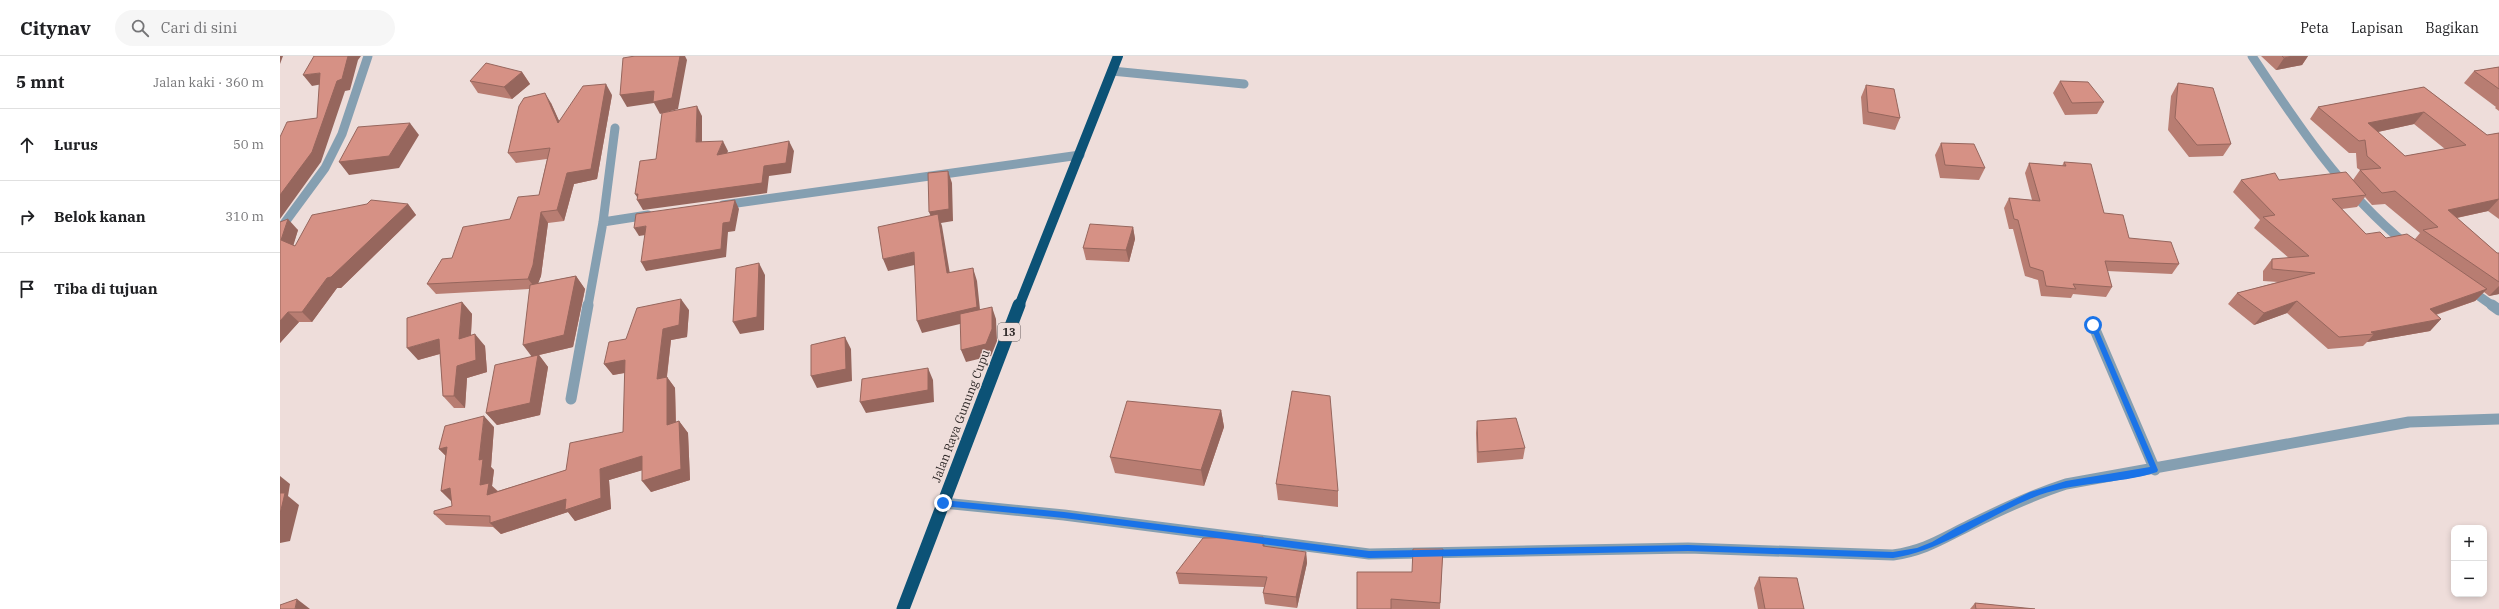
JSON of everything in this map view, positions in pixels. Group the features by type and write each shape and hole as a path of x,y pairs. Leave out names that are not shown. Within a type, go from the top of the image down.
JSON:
{"highway":[{"name":"Jalan Raya Gunung Cupu","path":"903,609 1033,269 1080,156 1118,56"}],"street":[{"path":"280,230 325,168 342,134 368,56"},
{"path":"2252,56 2306,137 2359,199 2395,236 2413,249"},
{"path":"1112,71 1244,84"},
{"path":"571,399 603,222 616,128"},
{"path":"712,206 1080,156"},
{"path":"603,222 657,214"},
{"path":"2461,284 2499,310"},
{"path":"2093,325 2155,470"},
{"path":"943,503 1064,515 1369,554 1688,548 1893,555 1917,551 1935,544 1959,530 2030,495 2066,484 2155,470 2409,422 2499,419"}],"building":[{"path":"314,56 348,56 342,79 337,81 312,152 280,195 280,137 287,122 317,118 320,73 303,75"},
{"path":"635,56 680,56 672,98 653,102 654,91 620,95 623,58"},
{"path":"2282,56 2293,56 2284,58"},
{"path":"486,63 522,72 504,87 470,81"},
{"path":"2499,67 2499,89 2474,71"},
{"path":"2060,81 2088,82 2104,102 2072,103"},
{"path":"2178,83 2213,88 2231,144 2197,145 2175,118"},
{"path":"606,84 591,169 567,173 557,210 541,212 533,265 528,279 427,284 442,259 452,258 463,227 510,219 518,197 539,195 550,148 508,153 519,106 524,98 545,93 558,123 583,86"},
{"path":"1866,85 1894,89 1900,118 1868,112"},
{"path":"2424,87 2487,135 2499,133 2499,199 2448,210 2497,253 2499,253 2499,282 2423,230 2438,227 2395,191 2382,193 2360,170 2381,168 2367,156 2365,140 2359,141 2318,107","holes":["2424,112 2466,145 2405,156 2368,123"]},
{"path":"697,106 696,142 723,141 717,155 789,141 786,163 764,166 762,183 637,200 638,194 635,194 640,161 656,159 662,113"},
{"path":"410,123 389,156 339,162 358,127"},
{"path":"1941,143 1974,144 1985,168 1945,165"},
{"path":"2064,162 2091,164 2104,213 2123,215 2129,238 2171,242 2179,264 2105,261 2112,287 2073,284 2076,289 2046,286 2043,271 2030,267 2018,220 2014,219 2009,198 2040,201 2029,163 2066,166"},
{"path":"948,171 949,209 929,212 928,173"},
{"path":"2346,172 2366,195 2332,199 2366,234 2380,232 2386,238 2407,234 2487,289 2430,309 2441,319 2371,332 2374,334 2339,337 2297,301 2264,313 2237,293 2315,273 2272,269 2272,259 2309,256 2263,217 2275,215 2241,180 2275,173 2279,180"},
{"path":"371,200 408,204 331,277 327,278 302,312 288,312 280,321 280,222 288,219 281,240 295,246 312,215 367,204"},
{"path":"735,200 730,222 723,223 721,249 641,262 646,226 634,228 636,214"},
{"path":"938,214 947,273 973,268 977,307 917,321 914,252 883,259 878,227"},
{"path":"1090,224 1133,227 1126,250 1083,248"},
{"path":"759,263 757,317 733,322 736,268"},
{"path":"576,276 564,335 523,345 530,285"},
{"path":"681,299 679,325 663,329 657,379 667,377 667,425 679,421 681,469 642,481 642,456 600,469 601,498 565,510 566,499 490,523 490,516 434,514 434,511 452,506 450,488 441,491 447,447 439,449 445,426 484,416 479,460 483,459 480,485 489,483 487,495 566,470 570,443 623,432 625,360 604,364 609,342 626,339 637,308"},
{"path":"462,302 459,339 475,334 476,360 457,366 454,396 443,396 439,339 407,348 407,318"},
{"path":"992,307 992,329 986,344 961,350 960,314"},
{"path":"845,337 846,369 811,376 811,345"},
{"path":"538,355 530,403 486,413 495,365"},
{"path":"928,368 928,390 860,402 862,379"},
{"path":"1292,391 1330,396 1338,491 1276,484"},
{"path":"1127,401 1221,410 1201,470 1110,457"},
{"path":"1516,418 1525,448 1478,452 1477,421"},
{"path":"280,493 285,493 280,514"},
{"path":"1263,537 1263,546 1306,552 1296,597 1263,593 1267,577 1176,573 1203,538"},
{"path":"1413,549 1443,549 1440,603 1391,599 1391,609 1357,609 1357,572 1412,572"},
{"path":"1759,577 1797,578 1804,609 1765,609"},
{"path":"297,599 295,609 280,609 280,605"},
{"path":"1975,603 2035,609 1976,609"}],"route":[{"path":"943,503 1064,515 1369,554 1592,548 1688,548 1893,555 1917,551 1935,544 1959,530 2030,495 2066,484 2155,470 2093,325"}]}
